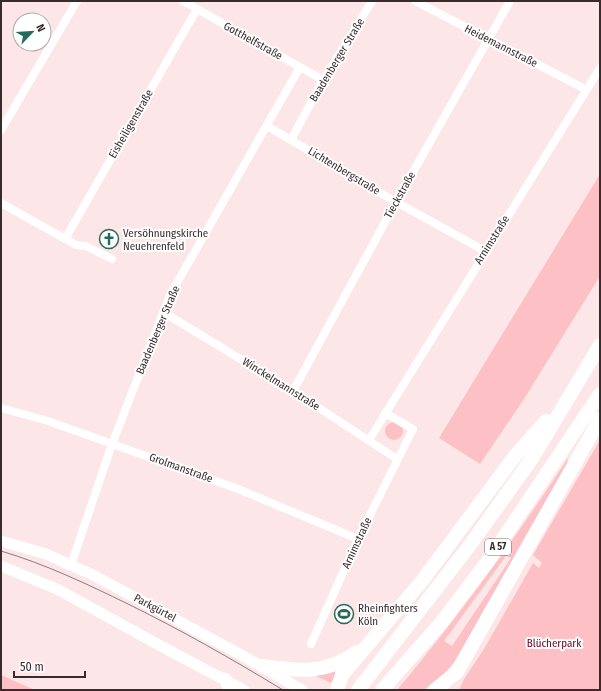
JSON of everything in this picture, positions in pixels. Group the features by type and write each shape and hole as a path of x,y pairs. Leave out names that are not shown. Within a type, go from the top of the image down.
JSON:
{"highway":[{"name":"A 57","path":"358,690 470,545 533,457 562,405 600,345"},
{"name":"A 57","path":"382,690 441,623 488,561 600,394"},
{"path":"337,690 342,675 422,582 516,456 562,405"},
{"path":"450,690 457,672 600,418"},
{"path":"262,666 304,671 329,666 356,653 377,635"},
{"path":"435,690 457,672"}],"main road":[{"name":"Parkgürtel","path":"1,541 46,554 71,565 262,666 302,690"},
{"path":"1,566 57,589 227,685 244,690"}],"street":[{"path":"1,130 77,1"},
{"name":"Gotthelfstraße","path":"183,1 323,80"},
{"name":"Baadenberger Straße","path":"291,140 323,80 372,1"},
{"name":"Heidemannstraße","path":"415,1 586,90"},
{"name":"Tieckstraße","path":"293,390 396,202 510,1"},
{"name":"Eisheiligenstraße","path":"65,239 197,9"},
{"name":"Baadenberger Straße","path":"71,565 112,444 170,295 300,67"},
{"name":"Arnimstraße","path":"369,440 600,68"},
{"name":"Lichtenbergstraße","path":"267,126 396,202 485,251"},
{"path":"1,203 76,245 86,246 112,260"},
{"name":"Winckelmannstraße","path":"164,312 293,390 397,459"},
{"name":"Grolmanstraße","path":"1,408 48,421 238,489 358,539"},
{"name":"Arnimstraße","path":"311,644 358,539 413,429 385,413"}],"green space":[{"path":"600,174 600,276 524,399 480,464 439,438"},
{"path":"394,422 400,425 403,431 400,437 394,440 388,437 385,431 388,425"},
{"name":"Blücherpark","path":"600,440 600,690 459,690 464,679 484,649 533,563 539,568 542,563 533,555"},
{"path":"568,458 567,464 455,661 444,674 424,690 397,690 464,605","holes":["506,556 511,558 452,646 444,641"]},
{"path":"339,670 331,683 314,675"},
{"path":"1,675 35,690 1,690"}],"tram line":[{"path":"1,551 50,568 128,604 206,645 283,690"}],"place":[{"name":"Versöhnungskirche Neuehrenfeld","path":"109,239"},
{"name":"Rheinfighters Köln","path":"344,614"}]}
